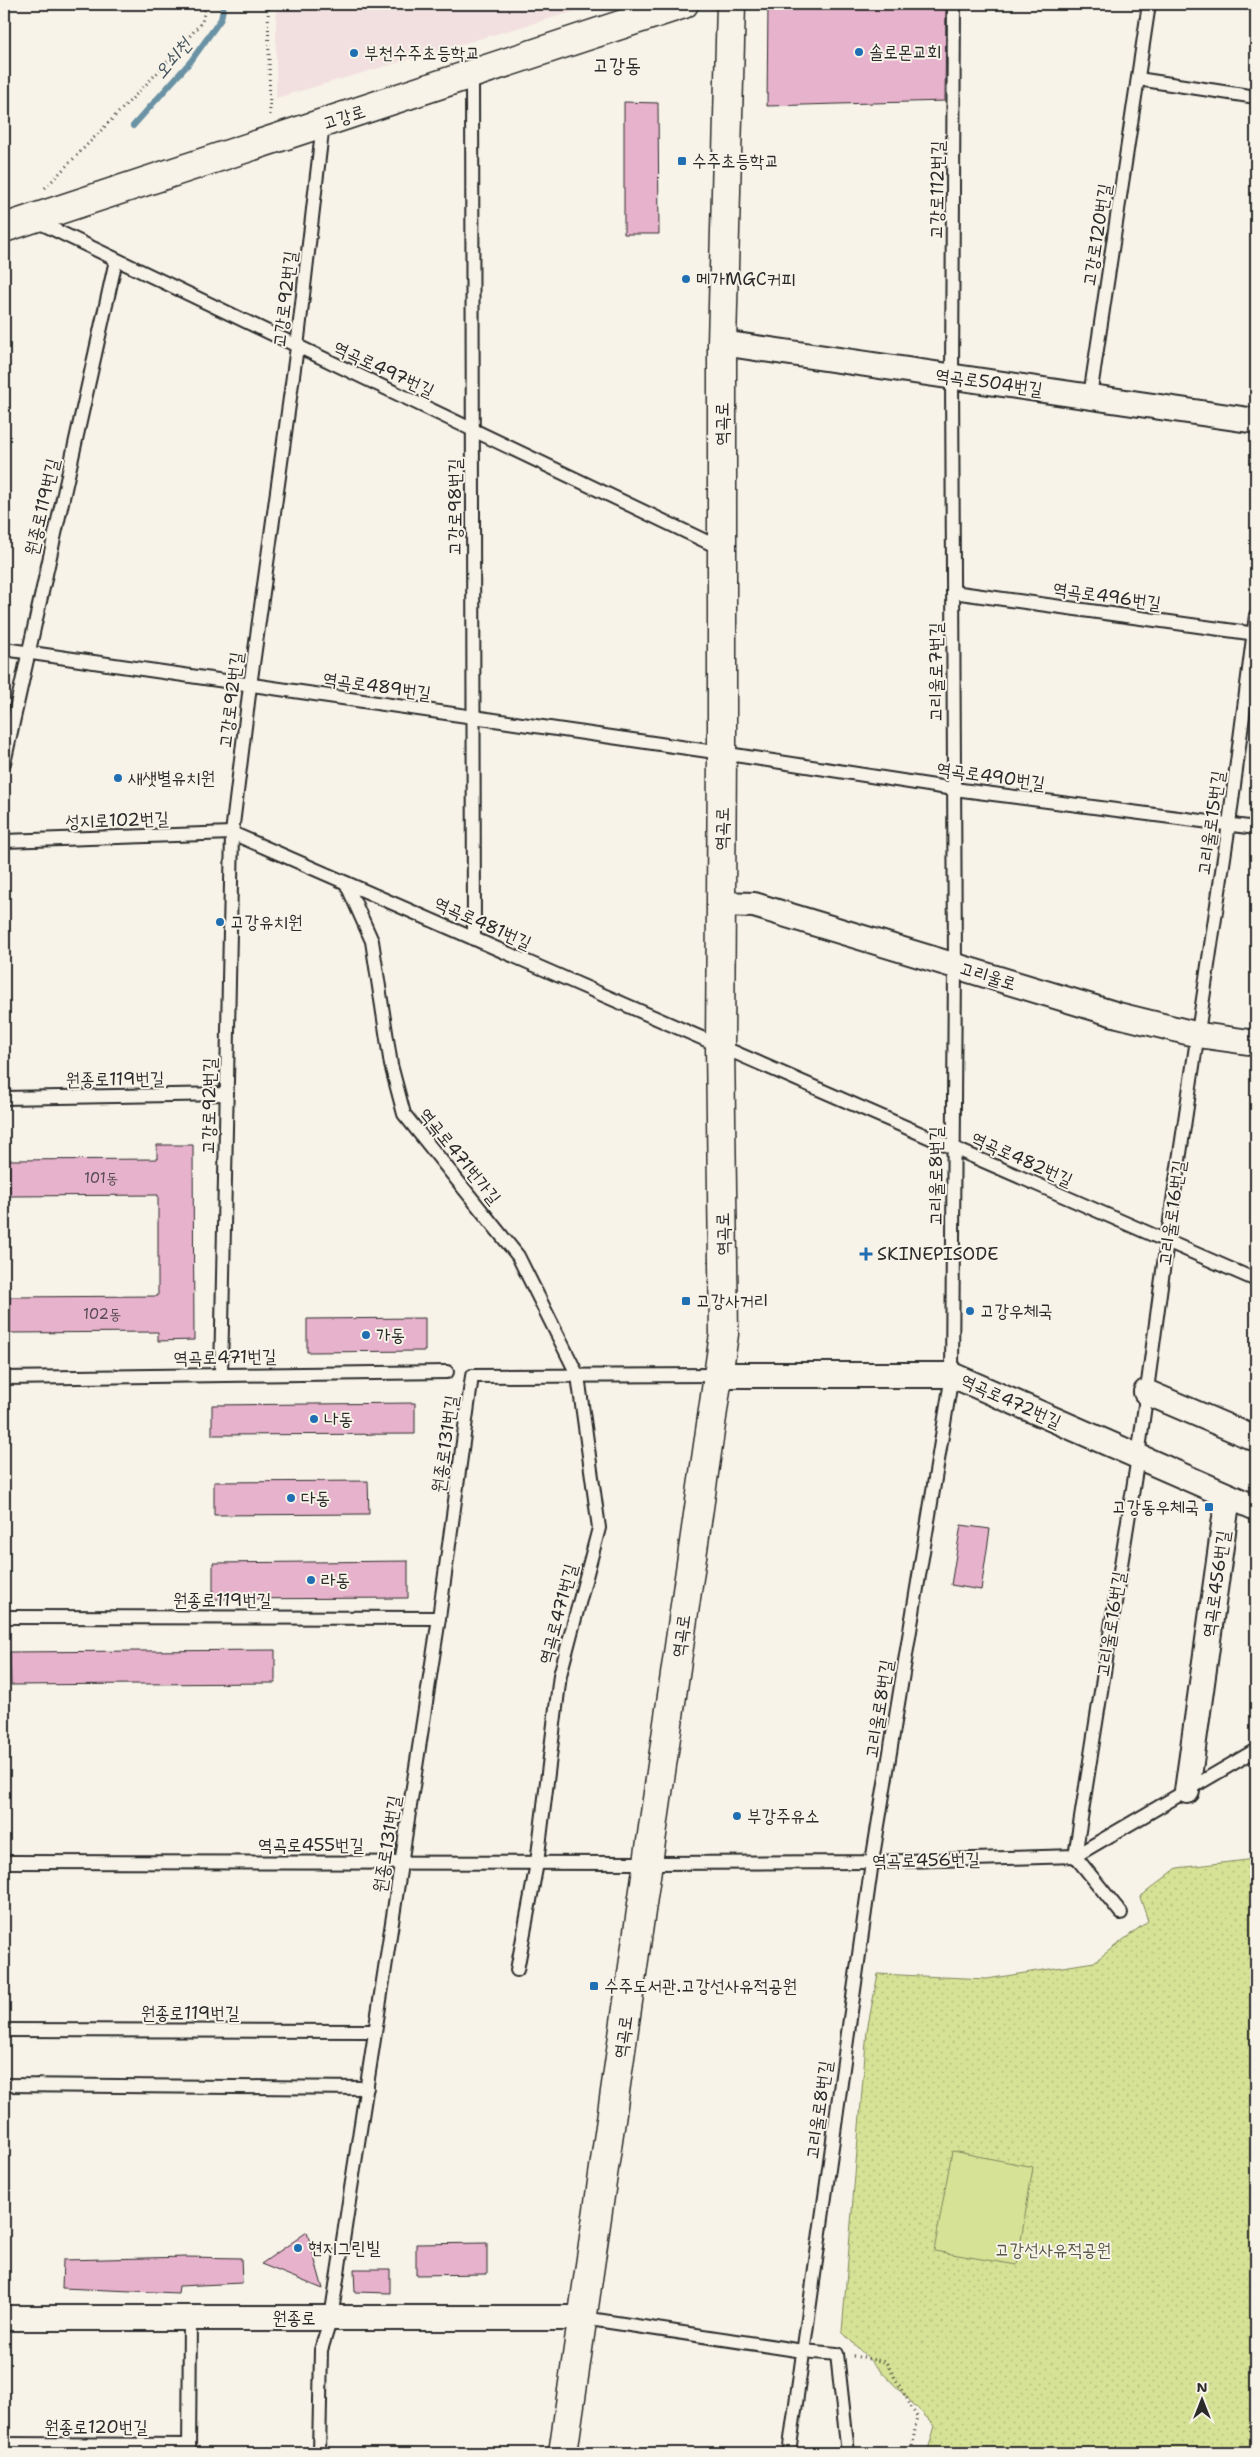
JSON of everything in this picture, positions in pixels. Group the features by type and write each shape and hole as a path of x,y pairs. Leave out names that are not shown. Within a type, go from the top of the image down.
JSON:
{"street":[{"name":"고강로","path":"4,228 684,4"},
{"name":"역곡로","path":"563,2453 584,2318 724,1334 720,1046 722,343 731,4"},
{"name":"역곡로504번길","path":"722,343 1256,420"},
{"name":"고리울로","path":"721,904 754,905 1118,1015 1199,1035 1256,1043"},
{"name":"역곡로472번길","path":"719,1375 952,1375 1256,1508"},
{"path":"1146,1392 1256,1439"},
{"name":"역곡로456번길","path":"1187,1791 1228,1496"},
{"name":"원종로","path":"4,2318 584,2318"}],"lane":[{"name":"고강로112번길","path":"952,377 954,4"},
{"name":"고강로120번길","path":"1090,396 1149,4"},
{"name":"고강로98번길","path":"472,75 474,938"},
{"path":"1138,79 1256,97"},
{"name":"고강로92번길","path":"221,1375 232,833 250,686 297,347 323,124"},
{"name":"역곡로497번길","path":"32,219 722,550"},
{"name":"원종로119번길","path":"4,762 27,652 116,260"},
{"name":"고리울로7번길","path":"952,377 955,966"},
{"name":"역곡로496번길","path":"953,592 1255,634"},
{"name":"고리울로15번길","path":"1199,1035 1255,634 1256,615"},
{"name":"역곡로489번길","path":"4,649 722,753"},
{"name":"역곡로490번길","path":"722,753 954,789 1256,828"},
{"name":"성지로102번길","path":"4,841 232,833"},
{"name":"역곡로481번길","path":"232,833 720,1046"},
{"name":"역곡로471번가길","path":"346,883 372,941 391,1065 404,1114 518,1256 578,1376"},
{"name":"고리울로8번길","path":"789,2453 872,1862 952,1375 955,966"},
{"name":"고리울로16번길","path":"1075,1856 1138,1456 1167,1241 1199,1035"},
{"name":"역곡로482번길","path":"720,1046 1256,1280"},
{"name":"원종로119번길","path":"4,1098 227,1094"},
{"name":"역곡로471번길","path":"4,1378 447,1372"},
{"path":"578,1376 719,1375"},
{"name":"원종로131번길","path":"319,2453 321,2350 331,2318 376,2030 439,1618 472,1376 578,1376"},
{"name":"역곡로471번길","path":"536,1863 560,1675 599,1528 578,1376"},
{"name":"원종로119번길","path":"4,1617 439,1618"},
{"name":"역곡로456번길","path":"648,1863 872,1862 1075,1856 1256,1750"},
{"path":"1075,1856 1121,1913"},
{"name":"역곡로455번길","path":"4,1862 648,1863"},
{"path":"516,1970 536,1863"},
{"name":"원종로119번길","path":"4,2030 376,2030"},
{"path":"4,2085 367,2088"},
{"path":"189,2449 190,2318"},
{"path":"584,2318 803,2351 837,2354 848,2453"},
{"name":"원종로120번길","path":"4,2444 189,2449"}],"path":[{"path":"42,192 165,64 202,22 206,4"},
{"path":"268,4 270,141"},
{"path":"837,2354 886,2362 917,2417 911,2453"}],"shaded area":[{"name":"부천수주초등학교","path":"276,4 586,4 586,8 276,98"}],"green space":[{"name":"고강선사유적공원","path":"1256,1859 1256,2453 927,2453 935,2426 842,2332 867,2030 878,1974 987,1979 1094,1962 1148,1921 1140,1897 1177,1868"},
{"path":"952,2151 1033,2167 1017,2265 934,2251"}],"building":[{"name":"솔로몬교회","path":"768,4 946,4 945,101 767,106"},
{"path":"624,102 658,103 659,234 624,234"},
{"path":"157,1145 193,1145 194,1340 158,1341 158,1332 10,1333 10,1297 158,1296 158,1195 10,1196 9,1160 157,1159"},
{"name":"가동","path":"425,1318 425,1351 307,1352 307,1319"},
{"name":"나동","path":"415,1403 415,1434 212,1435 212,1405"},
{"name":"다동","path":"368,1481 369,1514 214,1515 214,1482"},
{"path":"961,1525 990,1529 981,1590 951,1585"},
{"name":"라동","path":"408,1561 408,1598 213,1599 213,1563"},
{"path":"275,1650 275,1683 11,1685 10,1652"},
{"name":"현지그린빌","path":"307,2232 323,2289 261,2264"},
{"path":"487,2243 487,2274 416,2275 416,2244"},
{"path":"187,2257 241,2258 242,2283 179,2286 178,2293 62,2288 63,2260"},
{"path":"354,2269 390,2269 390,2293 355,2292"}],"waterway":[{"name":"오쇠천","path":"133,126 191,61 221,19 224,4"}],"place":[{"name":"솔로몬교회","path":"859,52"},
{"name":"부천수주초등학교","path":"354,53"},
{"name":"수주초등학교","path":"682,161"},
{"name":"메가MGC커피","path":"686,279"},
{"name":"새샛별유치원","path":"118,778"},
{"name":"고강유치원","path":"220,922"},
{"name":"SKINEPISODE","path":"866,1254"},
{"name":"고강사거리","path":"686,1301"},
{"name":"고강우체국","path":"970,1311"},
{"name":"가동","path":"366,1335"},
{"name":"나동","path":"314,1419"},
{"name":"다동","path":"291,1498"},
{"name":"고강동우체국","path":"1209,1507"},
{"name":"라동","path":"311,1580"},
{"name":"부강주유소","path":"737,1816"},
{"name":"수주도서관.고강선사유적공원","path":"594,1986"},
{"name":"현지그린빌","path":"298,2248"}],"district":[{"name":"고강동","path":"617,65"}]}
